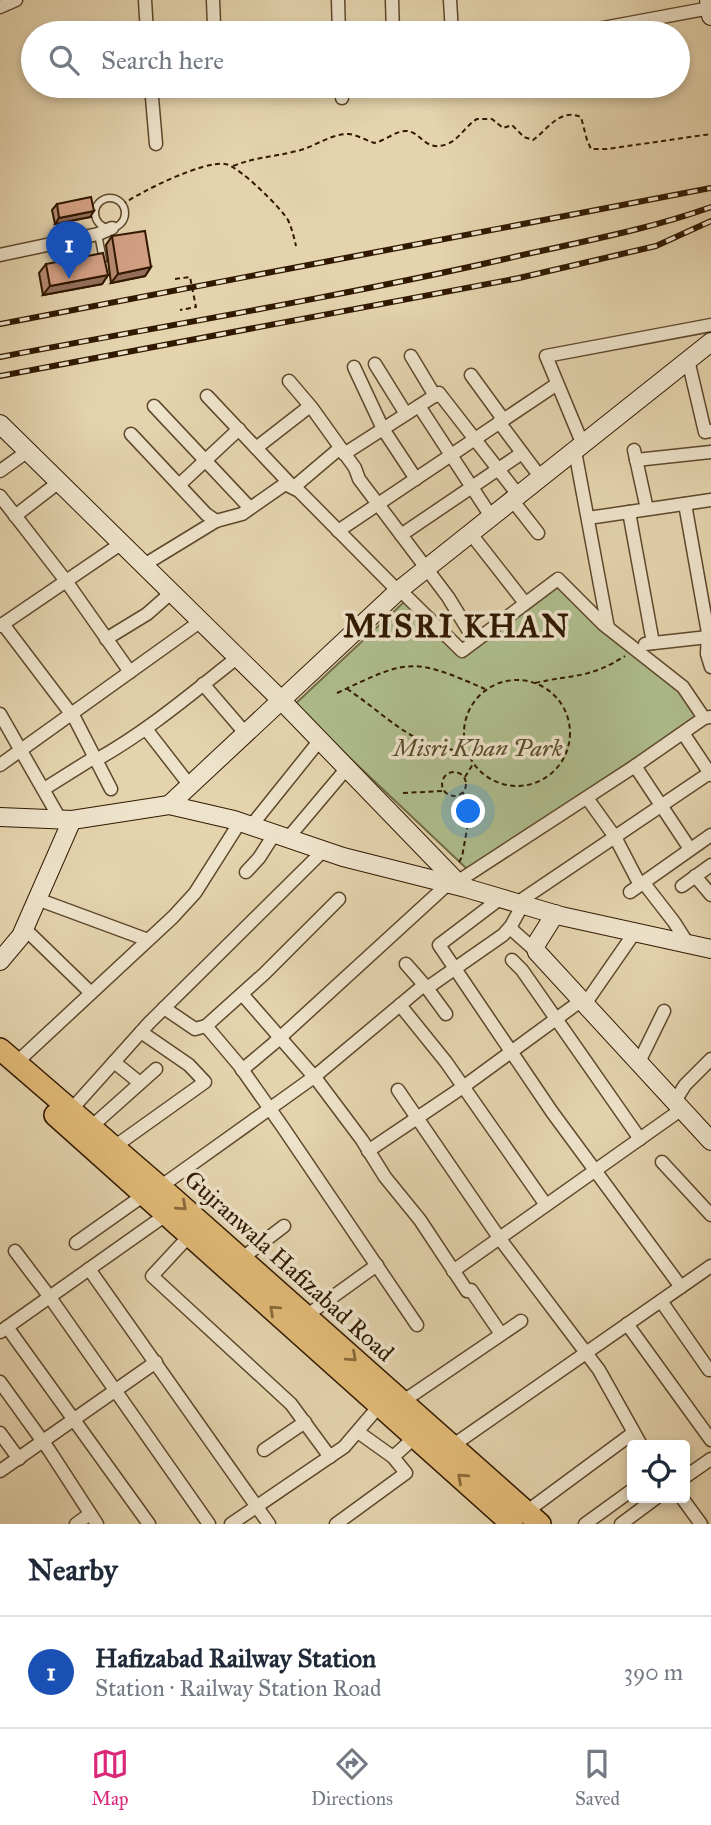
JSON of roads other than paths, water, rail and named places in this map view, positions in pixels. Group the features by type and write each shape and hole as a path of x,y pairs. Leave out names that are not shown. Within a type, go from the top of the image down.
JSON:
{"main road":[{"name":"Gujranwala Hafizabad Road","path":"5,1060 114,1147 152,1191 167,1214 415,1437 516,1520"},
{"name":"Gujranwala Hafizabad Road","path":"5,1060 152,1191 241,1259 452,1446 516,1520"}],"street":[{"path":"0,7 16,0"},
{"path":"145,0 146,21"},
{"path":"213,0 214,21"},
{"path":"338,0 339,21"},
{"path":"392,0 393,21"},
{"path":"450,0 451,21"},
{"path":"640,21 710,8"},
{"path":"152,98 156,144"},
{"path":"0,255 98,234 113,228"},
{"path":"608,628 588,518 579,448 546,356 711,325"},
{"path":"169,805 399,591 711,342"},
{"path":"411,356 435,396"},
{"path":"688,360 705,401 705,432 711,431"},
{"path":"375,364 405,414"},
{"path":"354,367 383,429 416,479"},
{"path":"471,375 541,478"},
{"path":"289,381 448,597 475,641"},
{"path":"338,531 557,384"},
{"path":"293,487 342,451 383,429 439,393 499,469 538,533"},
{"path":"207,396 293,487 462,651 558,579 608,628 683,687 708,718 454,882 242,1070"},
{"path":"154,406 250,508"},
{"path":"256,447 310,406"},
{"path":"419,406 492,518"},
{"path":"0,424 281,699 454,882"},
{"path":"179,485 239,429"},
{"path":"131,434 216,521"},
{"path":"0,471 29,451"},
{"path":"647,509 635,455 711,452"},
{"path":"401,535 522,453"},
{"path":"16,516 60,482"},
{"path":"144,565 216,521 230,519 250,508 279,486 285,484 293,487"},
{"path":"0,496 66,581 130,672"},
{"path":"588,518 711,500"},
{"path":"685,504 711,667"},
{"path":"629,512 653,643"},
{"path":"471,534 525,603"},
{"path":"111,789 71,713 1,625 122,543"},
{"path":"106,639 147,614 172,592"},
{"path":"0,765 201,621"},
{"path":"633,647 708,637"},
{"path":"44,789 146,729 238,657"},
{"path":"203,684 246,734"},
{"path":"0,714 44,789 66,819"},
{"path":"146,729 191,787"},
{"path":"681,1287 510,1052 439,945 514,902 711,773 682,733"},
{"path":"5,1060 91,993 195,893 245,824 320,740"},
{"path":"635,766 690,849"},
{"path":"246,872 347,768"},
{"path":"587,798 615,836 638,886 674,922 688,944"},
{"path":"0,817 66,819 169,805 245,824 324,850 454,882 555,914 711,949"},
{"path":"0,961 21,936 66,819"},
{"path":"638,886 711,835"},
{"path":"71,1110 164,1008 324,850"},
{"path":"682,886 711,865"},
{"path":"695,876 711,895"},
{"path":"37,899 148,940"},
{"path":"164,1008 195,1029 206,1026 339,900"},
{"path":"76,1243 271,1110 400,1005 510,928 514,902"},
{"path":"539,954 535,946 555,914"},
{"path":"24,928 91,993"},
{"path":"510,928 539,954 711,1140"},
{"path":"368,1151 583,1002 635,932"},
{"path":"539,954 517,965 640,1139"},
{"path":"407,964 446,1014"},
{"path":"242,994 314,1077 385,1177 420,1220 467,1291 471,1290 501,1334"},
{"path":"400,1005 446,1062 546,1205"},
{"path":"639,1062 664,1011"},
{"path":"206,1026 271,1110 417,1325"},
{"path":"114,1147 205,1082 189,1065 141,1032"},
{"path":"453,1271 640,1139 678,1105 685,1085 711,1059"},
{"path":"114,1062 140,1083"},
{"path":"91,1128 156,1069"},
{"path":"398,1090 500,1239 587,1352 638,1440"},
{"path":"662,1162 711,1215"},
{"path":"149,1524 4,1329 167,1214"},
{"path":"241,1259 284,1226"},
{"path":"190,1235 152,1276 291,1404 330,1457"},
{"path":"15,1251 209,1524"},
{"path":"306,1316 377,1265"},
{"path":"452,1446 711,1266"},
{"path":"89,1269 269,1524"},
{"path":"661,1301 709,1370"},
{"path":"402,1402 521,1321"},
{"path":"627,1324 711,1440"},
{"path":"0,1471 156,1362"},
{"path":"0,1382 93,1519 76,1524"},
{"path":"231,1524 344,1447 380,1405"},
{"path":"264,1450 305,1422"},
{"path":"336,1524 406,1473 393,1458 358,1432"},
{"path":"0,1433 19,1459"},
{"path":"516,1520 633,1433"},
{"path":"393,1458 415,1437"},
{"path":"690,1474 711,1459"},
{"path":"584,1524 627,1494"},
{"path":"621,1524 649,1503"},
{"path":"686,1503 701,1524"}],"lane":[{"path":"111,198 122,205 124,218 120,225 113,228 99,223 96,214 97,206 111,198"},
{"path":"98,234 104,269"}],"railway":[{"path":"0,324 711,188"},
{"path":"0,357 442,273 635,230 711,207"},
{"path":"0,376 519,278 656,246 711,221"}],"place":[{"name":"Hafizabad Railway Station","path":"69,279"}],"district":[{"name":"MISRI KHAN","path":"457,626"}],"park label":[{"name":"Misri Khan Park","path":"478,748"}]}
